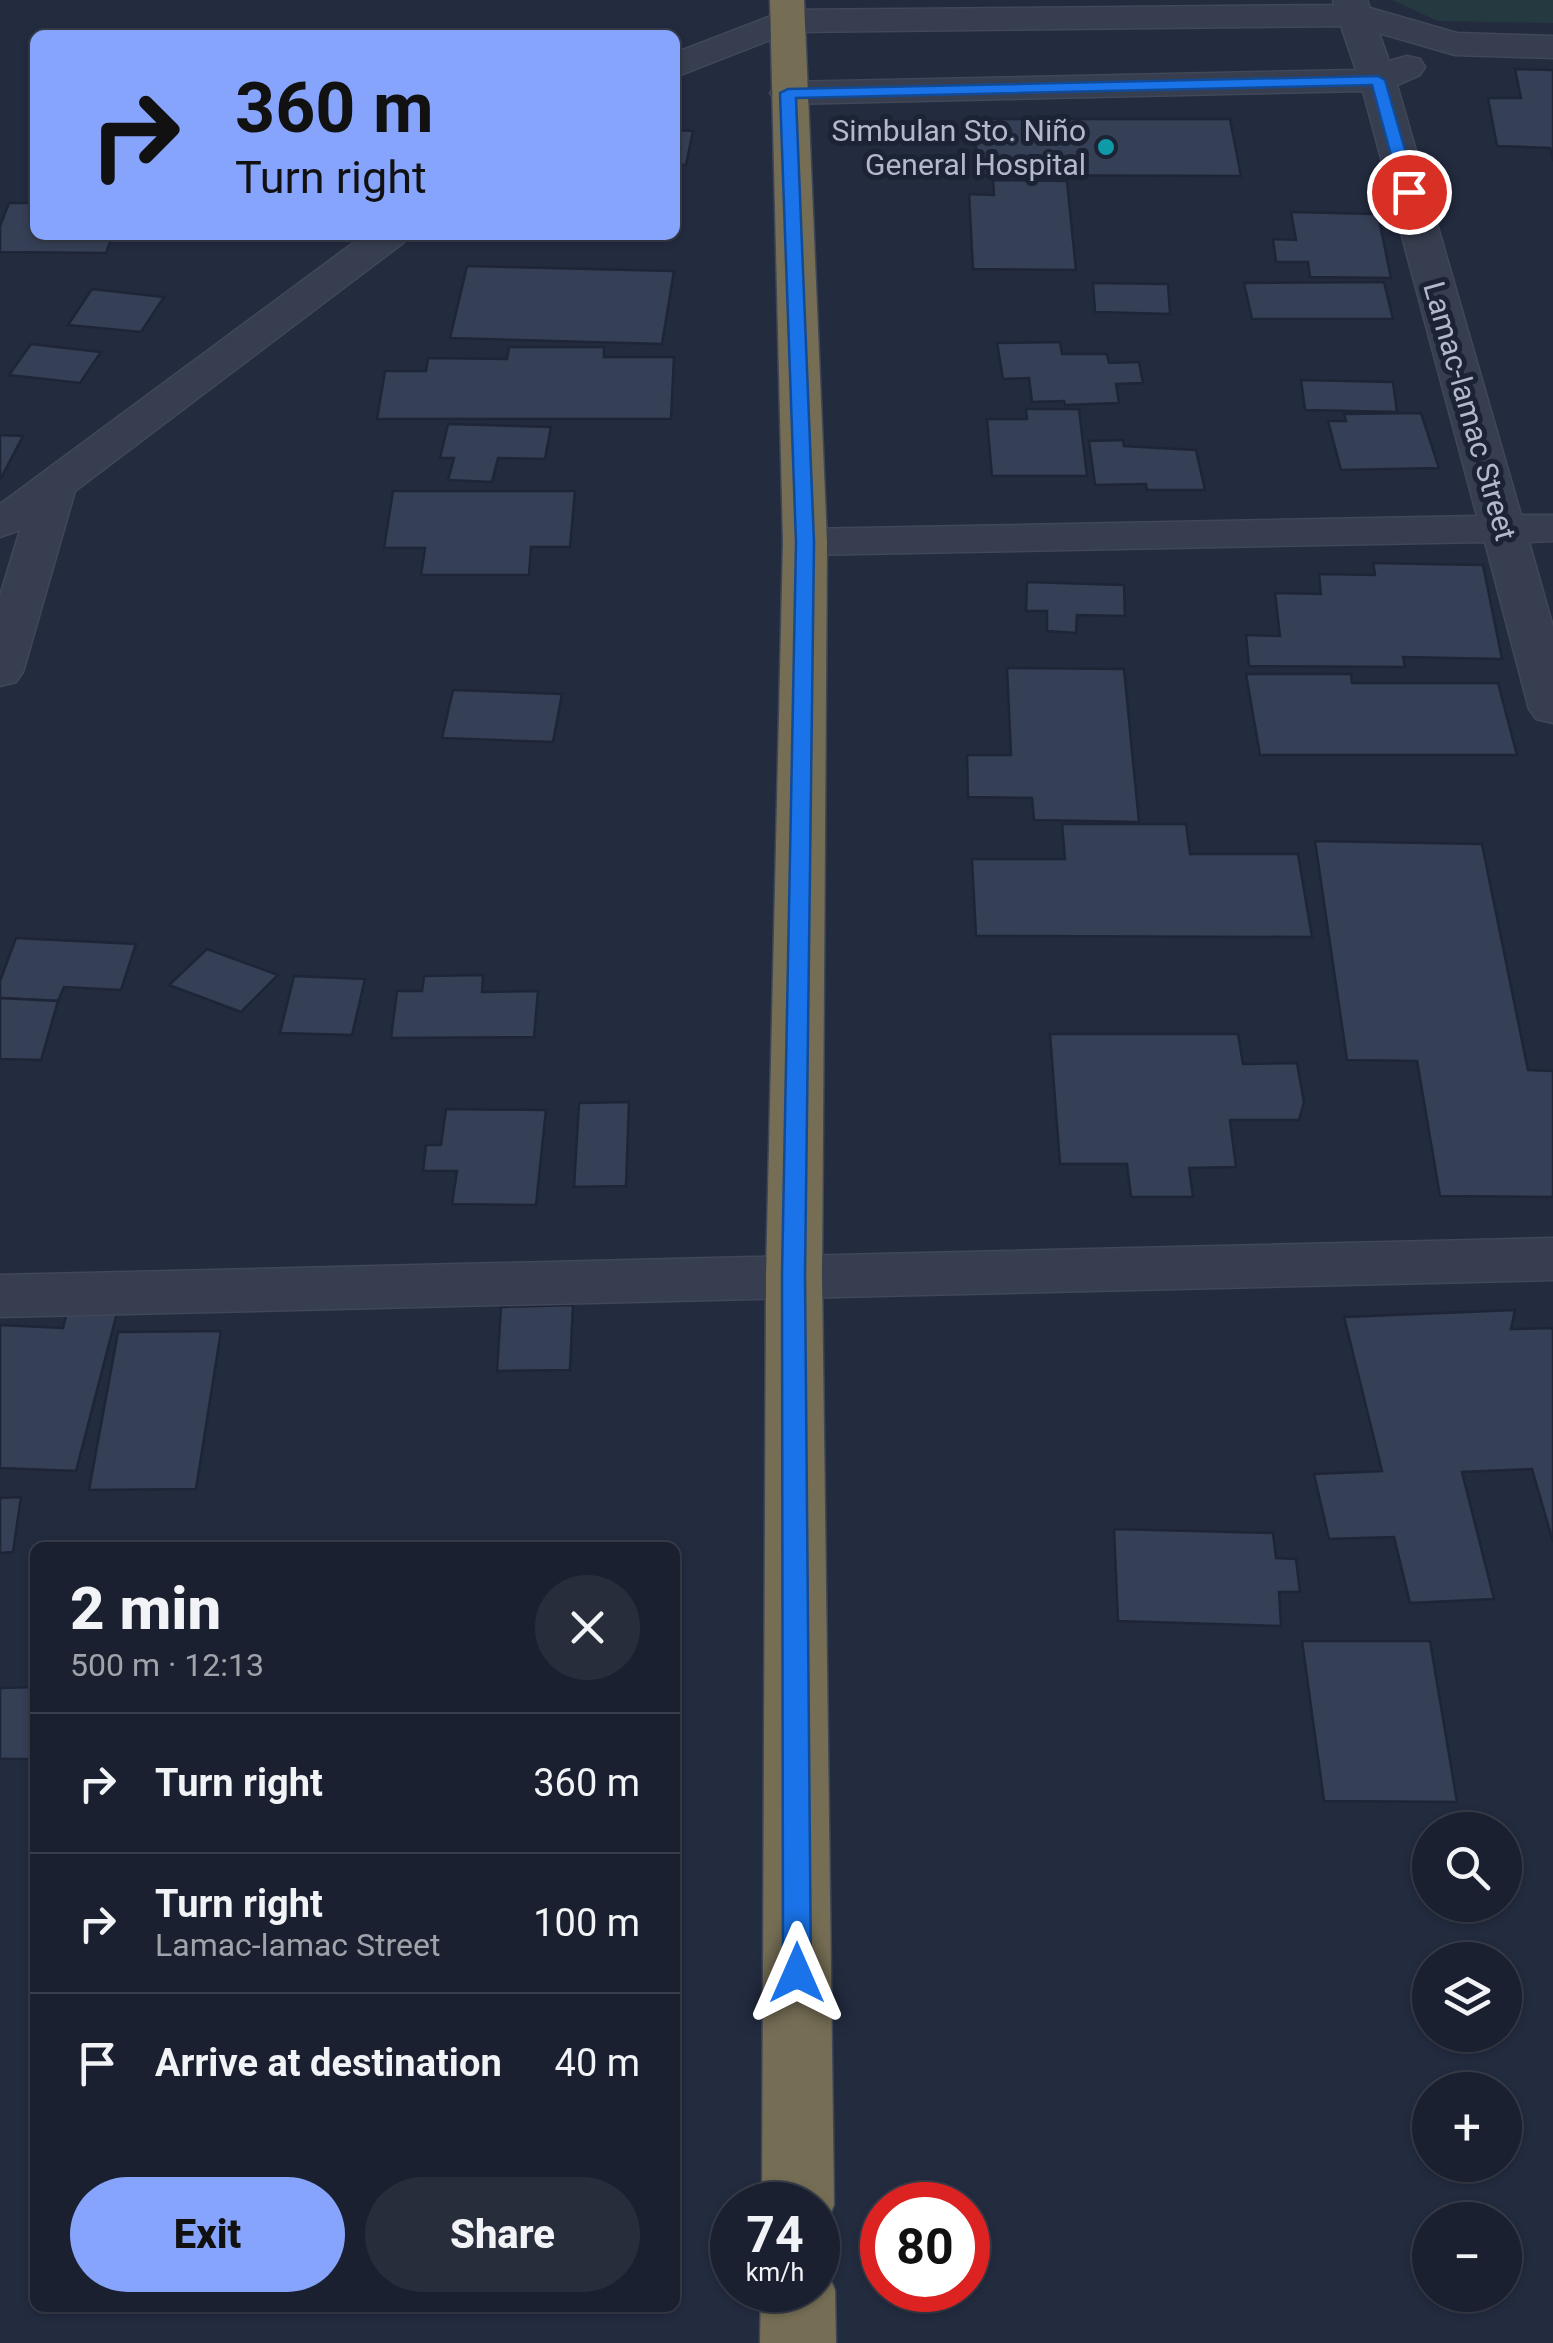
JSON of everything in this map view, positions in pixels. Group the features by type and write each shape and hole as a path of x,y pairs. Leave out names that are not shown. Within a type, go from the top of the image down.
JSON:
{"highway":[{"path":"787,10 805,542 794,1276 798,2182"},
{"path":"798,2312 798,2343"}],"street":[{"path":"680,64 787,10 1353,7 1456,44 1553,46"},
{"name":"Lamac-lamac Street","path":"1353,7 1378,80 1553,709"},
{"path":"788,93 1378,80 1456,44"},
{"path":"0,524 55,487 382,240"},
{"path":"0,672 55,487"},
{"path":"805,542 1553,528"},
{"path":"0,1296 1553,1260"}],"shaded area":[{"path":"1392,0 1553,0 1553,23 1438,21"}],"building":[{"path":"1515,69 1553,70 1553,161 1550,148 1497,146 1488,98 1521,98"},
{"name":"Simbulan Sto. Niño General Hospital","path":"974,119 1230,119 1241,176 978,175"},
{"path":"680,130 693,131 686,165 680,164"},
{"path":"993,180 1067,181 1076,270 973,269 969,194 994,195"},
{"path":"9,203 30,203 30,240 111,240 106,253 0,252 0,226"},
{"path":"1291,212 1378,214 1391,278 1310,277 1308,262 1276,262 1273,239 1296,240"},
{"path":"467,266 674,271 662,344 450,338"},
{"path":"1384,282 1393,319 1252,319 1244,283"},
{"path":"1093,283 1168,284 1170,314 1095,312"},
{"path":"92,289 164,297 141,332 68,325"},
{"path":"1060,342 1062,354 1107,354 1109,363 1139,362 1143,383 1116,384 1119,403 1065,405 1064,401 1032,402 1029,378 1003,379 997,343"},
{"path":"31,344 101,352 80,383 9,375"},
{"path":"509,347 604,347 604,357 674,357 671,419 377,419 385,371 426,371 428,358 507,359"},
{"path":"1301,380 1393,382 1397,412 1305,410"},
{"path":"1026,409 1079,409 1087,476 992,476 987,419 1027,419"},
{"path":"1421,413 1439,468 1341,470 1328,421 1346,421 1344,414"},
{"path":"448,424 551,427 545,459 498,458 492,482 448,480 454,458 440,458"},
{"path":"0,435 23,436 0,480"},
{"path":"1123,440 1124,446 1196,450 1205,490 1147,490 1146,484 1095,485 1089,441"},
{"path":"393,491 575,491 570,547 531,547 529,575 421,575 425,548 384,548"},
{"path":"1373,563 1483,565 1502,659 1403,657 1405,667 1249,666 1246,635 1280,636 1275,593 1321,594 1319,574 1375,575"},
{"path":"1027,582 1124,585 1125,616 1077,615 1076,633 1047,631 1047,611 1026,611"},
{"path":"1007,668 1124,669 1139,822 1034,820 1032,798 968,797 967,755 1011,755"},
{"path":"1246,674 1351,674 1352,683 1498,683 1517,755 1260,755"},
{"path":"453,690 562,694 553,742 442,738"},
{"path":"1062,824 1186,824 1190,854 1298,854 1312,937 976,936 972,859 1065,859"},
{"path":"1315,841 1482,844 1528,1070 1553,1071 1553,1197 1440,1196 1417,1061 1347,1060"},
{"path":"16,938 136,944 121,990 64,987 58,1001 0,998 0,981"},
{"path":"207,949 278,975 241,1012 169,985"},
{"path":"483,975 482,992 538,991 534,1037 391,1038 397,991 422,991 424,976"},
{"path":"294,976 365,979 352,1035 280,1033"},
{"path":"0,998 58,1001 41,1060 0,1059"},
{"path":"1050,1034 1238,1034 1243,1064 1297,1063 1304,1102 1299,1120 1230,1120 1236,1167 1189,1168 1193,1197 1131,1197 1127,1164 1060,1164"},
{"path":"629,1102 626,1186 574,1187 579,1103"},
{"path":"446,1109 546,1110 536,1205 452,1204 457,1171 423,1171 426,1145 441,1145"},
{"path":"573,1305 570,1370 497,1371 501,1307"},
{"path":"1515,1310 1511,1329 1553,1328 1553,1542 1532,1469 1462,1472 1494,1599 1410,1603 1394,1537 1329,1539 1314,1474 1382,1471 1344,1317"},
{"path":"67,1312 117,1313 76,1471 0,1468 0,1325 63,1328"},
{"path":"221,1331 196,1489 89,1490 118,1332"},
{"path":"21,1497 13,1552 0,1553 0,1498"},
{"path":"1114,1529 1273,1533 1276,1558 1296,1559 1300,1592 1279,1592 1281,1626 1118,1621"},
{"path":"1302,1641 1430,1641 1457,1802 1324,1801"},
{"path":"30,1687 30,1759 0,1759 0,1688"}],"place":[{"name":"Simbulan Sto. Niño General Hospital","path":"1106,147"}],"route":[{"path":"797,1973 794,1276 805,542 788,93 1378,80 1409,192"}]}
